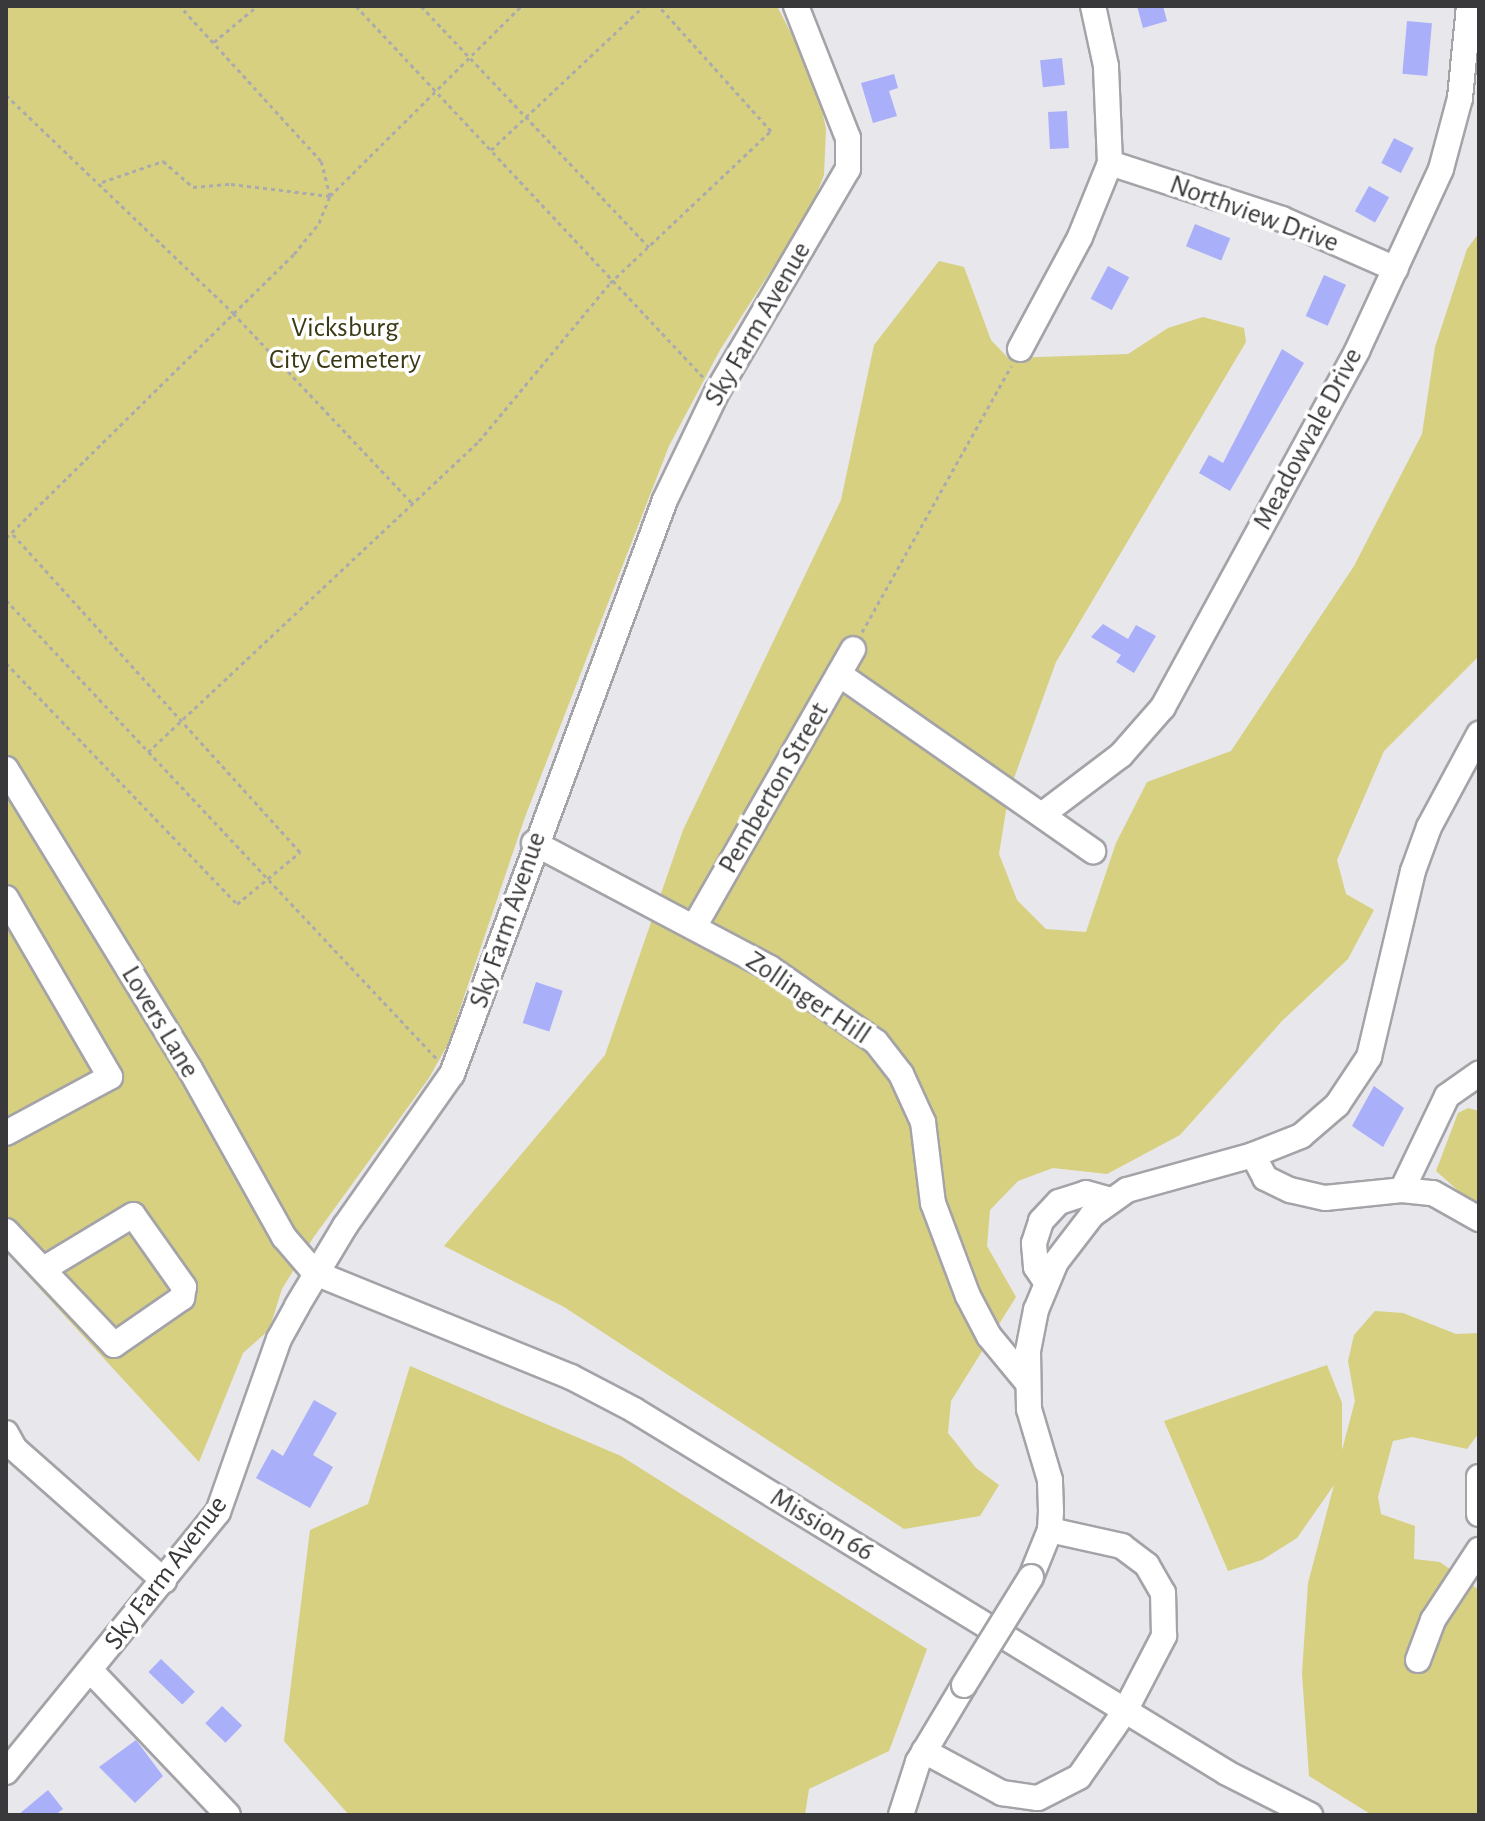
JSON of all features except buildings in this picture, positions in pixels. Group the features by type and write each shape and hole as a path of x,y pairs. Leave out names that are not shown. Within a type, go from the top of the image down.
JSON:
{"street":[{"name":"Sky Farm Avenue","path":"6,1772 92,1672 218,1512 231,1486 279,1339 315,1273 452,1074 534,843 665,500 717,392 848,169 848,138 796,6"},
{"path":"1020,349 1080,237 1110,163 1106,66 1093,6"},
{"name":"Meadowvale Drive","path":"1043,814 1121,755 1163,707 1396,269 1452,132 1469,6"},
{"name":"Northview Drive","path":"1110,163 1282,219 1396,269"},
{"name":"Pemberton Street","path":"694,927 853,649"},
{"path":"839,674 1093,851"},
{"path":"901,1815 924,1751 1031,1577 1050,1530 1050,1480 1029,1409 1027,1382 1031,1327 1046,1282 1072,1238 1110,1200 1151,1180 1253,1155 1301,1136 1320,1121 1369,1057 1413,871 1472,762 1479,734"},
{"name":"Lovers Lane","path":"6,769 190,1069 284,1237 315,1273"},
{"name":"Zollinger Hill","path":"534,843 694,927 832,1010 876,1042 901,1074 923,1122 933,1203 968,1296 989,1336 1027,1382"},
{"path":"6,898 110,1077 6,1133"},
{"path":"1402,1190 1447,1096 1479,1074"},
{"path":"1253,1155 1265,1178 1290,1190 1325,1198 1402,1190 1433,1193 1479,1219"},
{"path":"1046,1282 1036,1267 1034,1243 1041,1221 1059,1202 1086,1193 1110,1200"},
{"path":"6,1231 45,1268 114,1345 182,1298 184,1287 133,1215 45,1268"},
{"name":"Mission 66","path":"315,1273 571,1377 634,1410 1125,1711 1310,1815"},
{"path":"6,1433 15,1449 164,1581"},
{"path":"1479,1477 1479,1514"},
{"path":"924,1751 1002,1793 1038,1798 1079,1777 1125,1711 1164,1636 1163,1593 1147,1565 1122,1546 1050,1530"},
{"path":"1418,1660 1433,1620 1479,1550"},
{"path":"92,1672 228,1815"}],"path":[{"path":"180,6 321,161 330,196"},
{"path":"214,43 257,6"},
{"path":"356,6 436,88 610,283 717,392"},
{"path":"421,6 649,248"},
{"path":"6,538 294,254 319,223 330,196 521,6"},
{"path":"491,150 528,121 644,6"},
{"path":"148,752 479,441 610,283 771,131 659,6"},
{"path":"6,95 233,313 413,504"},
{"path":"100,183 163,161 193,187 231,184 330,196"},
{"path":"853,649 1020,349"},
{"path":"6,663 237,904 300,852 11,532"},
{"path":"6,600 266,880 452,1074"}],"green space":[{"name":"Vicksburg City Cemetery","path":"6,6 777,6 816,82 826,129 824,175 811,208 720,350 669,446 525,817 448,1044 429,1078 313,1238 282,1289 269,1330 243,1353 199,1462 6,1252"},
{"path":"1479,233 1479,656 1384,751 1337,860 1346,894 1374,910 1348,959 1282,1021 1180,1135 1107,1174 1053,1168 1018,1181 990,1210 987,1246 1016,1297 951,1401 948,1433 976,1468 999,1485 980,1516 904,1529 564,1307 444,1246 605,1055 683,830 841,500 874,345 939,261 964,267 991,340 1008,358 1128,354 1168,328 1203,317 1244,328 1246,342 1056,662 1009,792 999,854 1017,900 1046,929 1086,932 1116,843 1147,782 1231,751 1354,566 1422,434 1435,347 1467,249"},
{"path":"1468,1108 1479,1111 1479,1209 1436,1171 1458,1113"},
{"path":"1375,1311 1403,1313 1456,1334 1479,1333 1479,1433 1467,1449 1412,1437 1393,1441 1378,1497 1381,1514 1415,1526 1414,1559 1440,1562 1479,1590 1479,1815 1372,1815 1309,1776 1302,1673 1308,1583 1334,1485 1297,1538 1262,1560 1228,1571 1164,1421 1327,1365 1342,1403 1342,1450 1355,1401 1348,1361 1354,1335"},
{"path":"410,1366 621,1456 927,1649 889,1751 809,1789 805,1815 349,1815 284,1741 310,1530 368,1504"}]}
